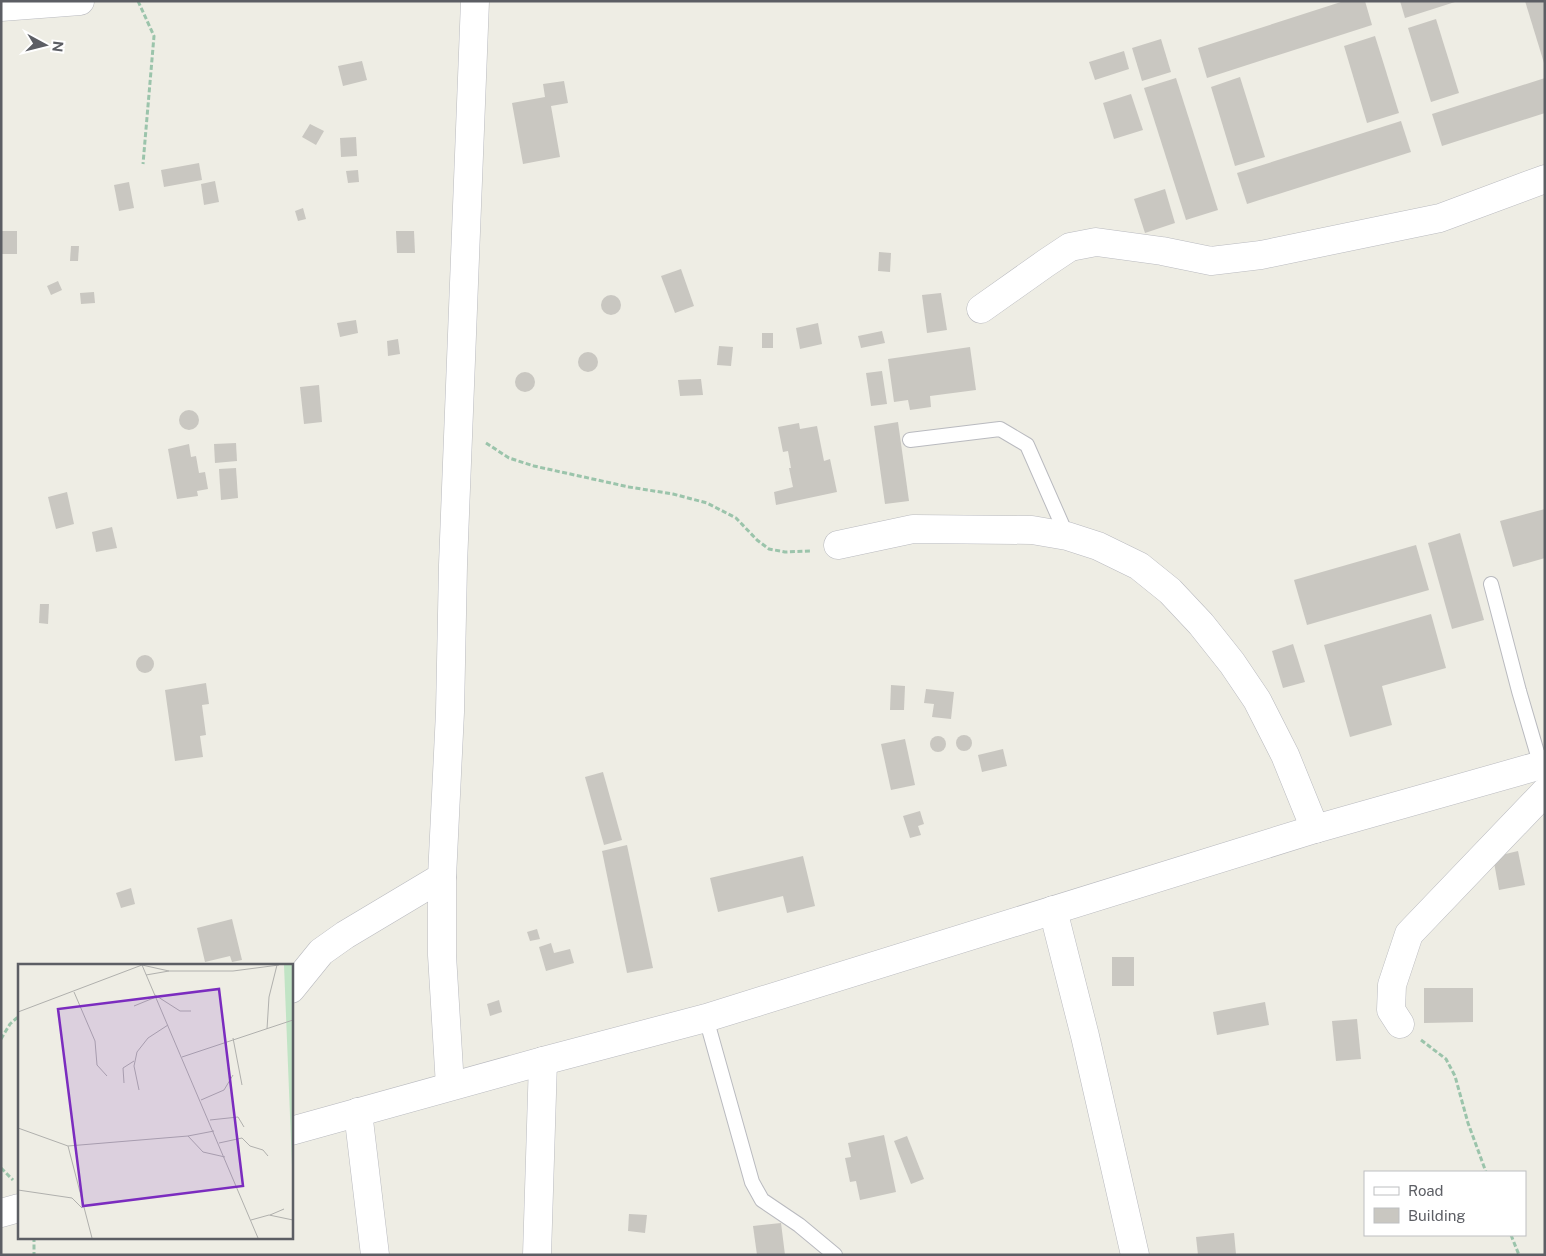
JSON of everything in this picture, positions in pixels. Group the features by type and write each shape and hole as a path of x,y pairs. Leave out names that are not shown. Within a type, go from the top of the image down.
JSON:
{"street":[{"path":"1,7 80,1"},
{"path":"450,1086 442,955 442,877 450,712 458,413 475,1"},
{"path":"981,309 1070,248 1096,242 1211,260 1261,255 1440,218 1545,179"},
{"path":"838,545 913,529 1032,530 1067,536 1098,546 1139,566 1170,591 1201,624 1232,663 1257,700 1285,755 1314,829"},
{"path":"292,1131 450,1086 706,1018 1314,829 1543,774"},
{"path":"1400,1024 1391,1010 1392,985 1409,934 1543,774"},
{"path":"292,988 321,952 345,935 442,877"},
{"path":"1053,910 1085,1036 1135,1255"},
{"path":"537,1255 543,1061"},
{"path":"358,1112 375,1255"},
{"path":"1,1213 18,1208"}],"lane":[{"path":"910,440 1000,429 1028,445 1067,536"},
{"path":"1491,584 1543,774"},
{"path":"706,1018 752,1182 762,1200 799,1225 835,1255"}],"path":[{"path":"138,1 154,36 144,164"},
{"path":"458,413 492,449 509,458 534,466 628,487 673,494 706,503 736,518 757,540 769,549 801,553 824,550 838,545"},
{"path":"1,1039 10,1024 18,1017"},
{"path":"1400,1024 1446,1059 1455,1076 1468,1123 1486,1171"},
{"path":"1511,1236 1519,1255"},
{"path":"34,1238 34,1255"}],"building":[{"path":"1344,1 1365,1 1372,25 1207,78 1198,48"},
{"path":"1400,1 1455,1 1455,2 1405,18"},
{"path":"1525,1 1545,1 1545,63 1544,63"},
{"path":"1436,19 1459,93 1431,102 1408,28"},
{"path":"1375,36 1399,113 1367,123 1344,46"},
{"path":"1161,39 1171,72 1142,81 1132,48"},
{"path":"1124,51 1129,69 1095,80 1089,62"},
{"path":"362,61 367,80 343,86 338,66"},
{"path":"1240,77 1265,157 1235,166 1211,87"},
{"path":"1176,78 1218,210 1186,220 1144,88"},
{"path":"1545,78 1545,113 1442,146 1432,114"},
{"path":"564,81 568,103 551,106 560,157 523,164 512,103 545,97 543,84"},
{"path":"1131,94 1143,130 1114,139 1103,103"},
{"path":"1401,121 1411,152 1247,204 1237,173"},
{"path":"310,124 324,131 316,145 302,137"},
{"path":"356,137 357,156 341,157 340,138"},
{"path":"199,163 202,180 164,187 161,170"},
{"path":"358,170 359,182 348,183 346,171"},
{"path":"215,181 219,202 204,205 201,184"},
{"path":"129,182 134,208 119,211 114,185"},
{"path":"1165,189 1175,223 1145,233 1134,199"},
{"path":"303,208 306,219 298,221 295,211"},
{"path":"1,231 17,231 17,254 1,254"},
{"path":"396,231 414,231 415,253 397,253"},
{"path":"71,246 79,246 78,261 70,261"},
{"path":"879,252 891,253 890,272 878,271"},
{"path":"681,269 694,306 675,313 661,276"},
{"path":"58,281 62,290 51,295 47,286"},
{"path":"94,292 95,303 81,304 80,293"},
{"path":"941,293 947,330 927,333 922,295"},
{"path":"607,295 615,295 621,301 621,309 615,315 607,315 601,309 601,301"},
{"path":"356,320 358,333 340,337 337,323"},
{"path":"818,323 822,344 800,349 796,328"},
{"path":"882,331 885,343 861,348 858,336"},
{"path":"762,333 773,333 773,348 762,348"},
{"path":"398,339 400,354 388,356 387,341"},
{"path":"719,346 733,347 731,366 717,365"},
{"path":"970,347 976,390 930,396 931,407 910,410 908,400 894,402 888,359"},
{"path":"584,352 592,352 598,358 598,366 592,372 584,372 578,366 578,358"},
{"path":"882,371 887,404 871,406 866,373"},
{"path":"521,372 529,372 535,378 535,386 529,392 521,392 515,386 515,378"},
{"path":"701,379 703,395 680,396 678,380"},
{"path":"319,385 322,422 304,424 300,387"},
{"path":"189,410 196,413 199,420 196,427 189,430 182,427 179,420 182,413"},
{"path":"898,422 909,501 885,504 874,426"},
{"path":"799,423 800,429 817,426 824,461 830,459 837,492 776,505 774,492 793,487 788,451 783,452 778,427"},
{"path":"236,443 237,461 215,463 214,444"},
{"path":"189,444 191,457 196,456 199,473 205,472 208,489 197,491 198,496 177,499 168,449"},
{"path":"236,468 238,498 221,500 219,469"},
{"path":"67,492 74,524 56,529 48,497"},
{"path":"1545,509 1545,558 1513,567 1500,521"},
{"path":"112,527 117,548 96,552 92,532"},
{"path":"1460,533 1484,620 1452,629 1428,543"},
{"path":"1416,545 1429,590 1307,625 1294,580"},
{"path":"40,604 49,604 48,624 39,623"},
{"path":"1431,614 1446,668 1382,686 1392,725 1350,737 1324,645"},
{"path":"1293,644 1305,682 1283,688 1272,651"},
{"path":"141,655 149,655 154,660 152,671 141,673 136,668 136,660"},
{"path":"206,683 209,704 202,705 206,735 200,736 203,757 175,761 165,690"},
{"path":"891,685 905,686 904,710 890,710"},
{"path":"926,689 954,692 951,719 932,717 934,704 924,703"},
{"path":"964,735 972,743 964,751 956,743"},
{"path":"935,736 941,736 946,741 944,750 935,752 930,747 930,741"},
{"path":"905,739 915,785 891,790 881,744"},
{"path":"1003,749 1007,766 982,772 978,755"},
{"path":"603,772 622,840 604,845 585,777"},
{"path":"920,811 924,824 918,826 921,835 910,838 903,816"},
{"path":"627,845 653,968 627,973 602,851"},
{"path":"1518,851 1525,885 1499,890 1493,857"},
{"path":"803,856 815,906 787,913 783,896 718,912 710,878"},
{"path":"131,888 135,904 121,908 116,893"},
{"path":"232,919 242,960 232,962 230,956 205,962 197,928"},
{"path":"537,929 540,939 530,941 527,932"},
{"path":"551,943 554,953 570,949 574,963 546,971 539,947"},
{"path":"1112,957 1134,957 1134,986 1112,986"},
{"path":"1424,988 1473,988 1473,1022 1424,1023"},
{"path":"499,1000 502,1012 490,1016 487,1004"},
{"path":"1265,1002 1269,1025 1217,1035 1213,1012"},
{"path":"1357,1019 1361,1059 1336,1061 1332,1021"},
{"path":"884,1135 896,1192 860,1200 856,1181 850,1182 845,1158 851,1157 848,1143"},
{"path":"907,1136 924,1179 911,1184 894,1141"},
{"path":"629,1214 647,1215 645,1233 628,1231"},
{"path":"781,1223 785,1255 757,1255 753,1226"},
{"path":"1234,1233 1236,1254 1198,1255 1196,1237"}]}
